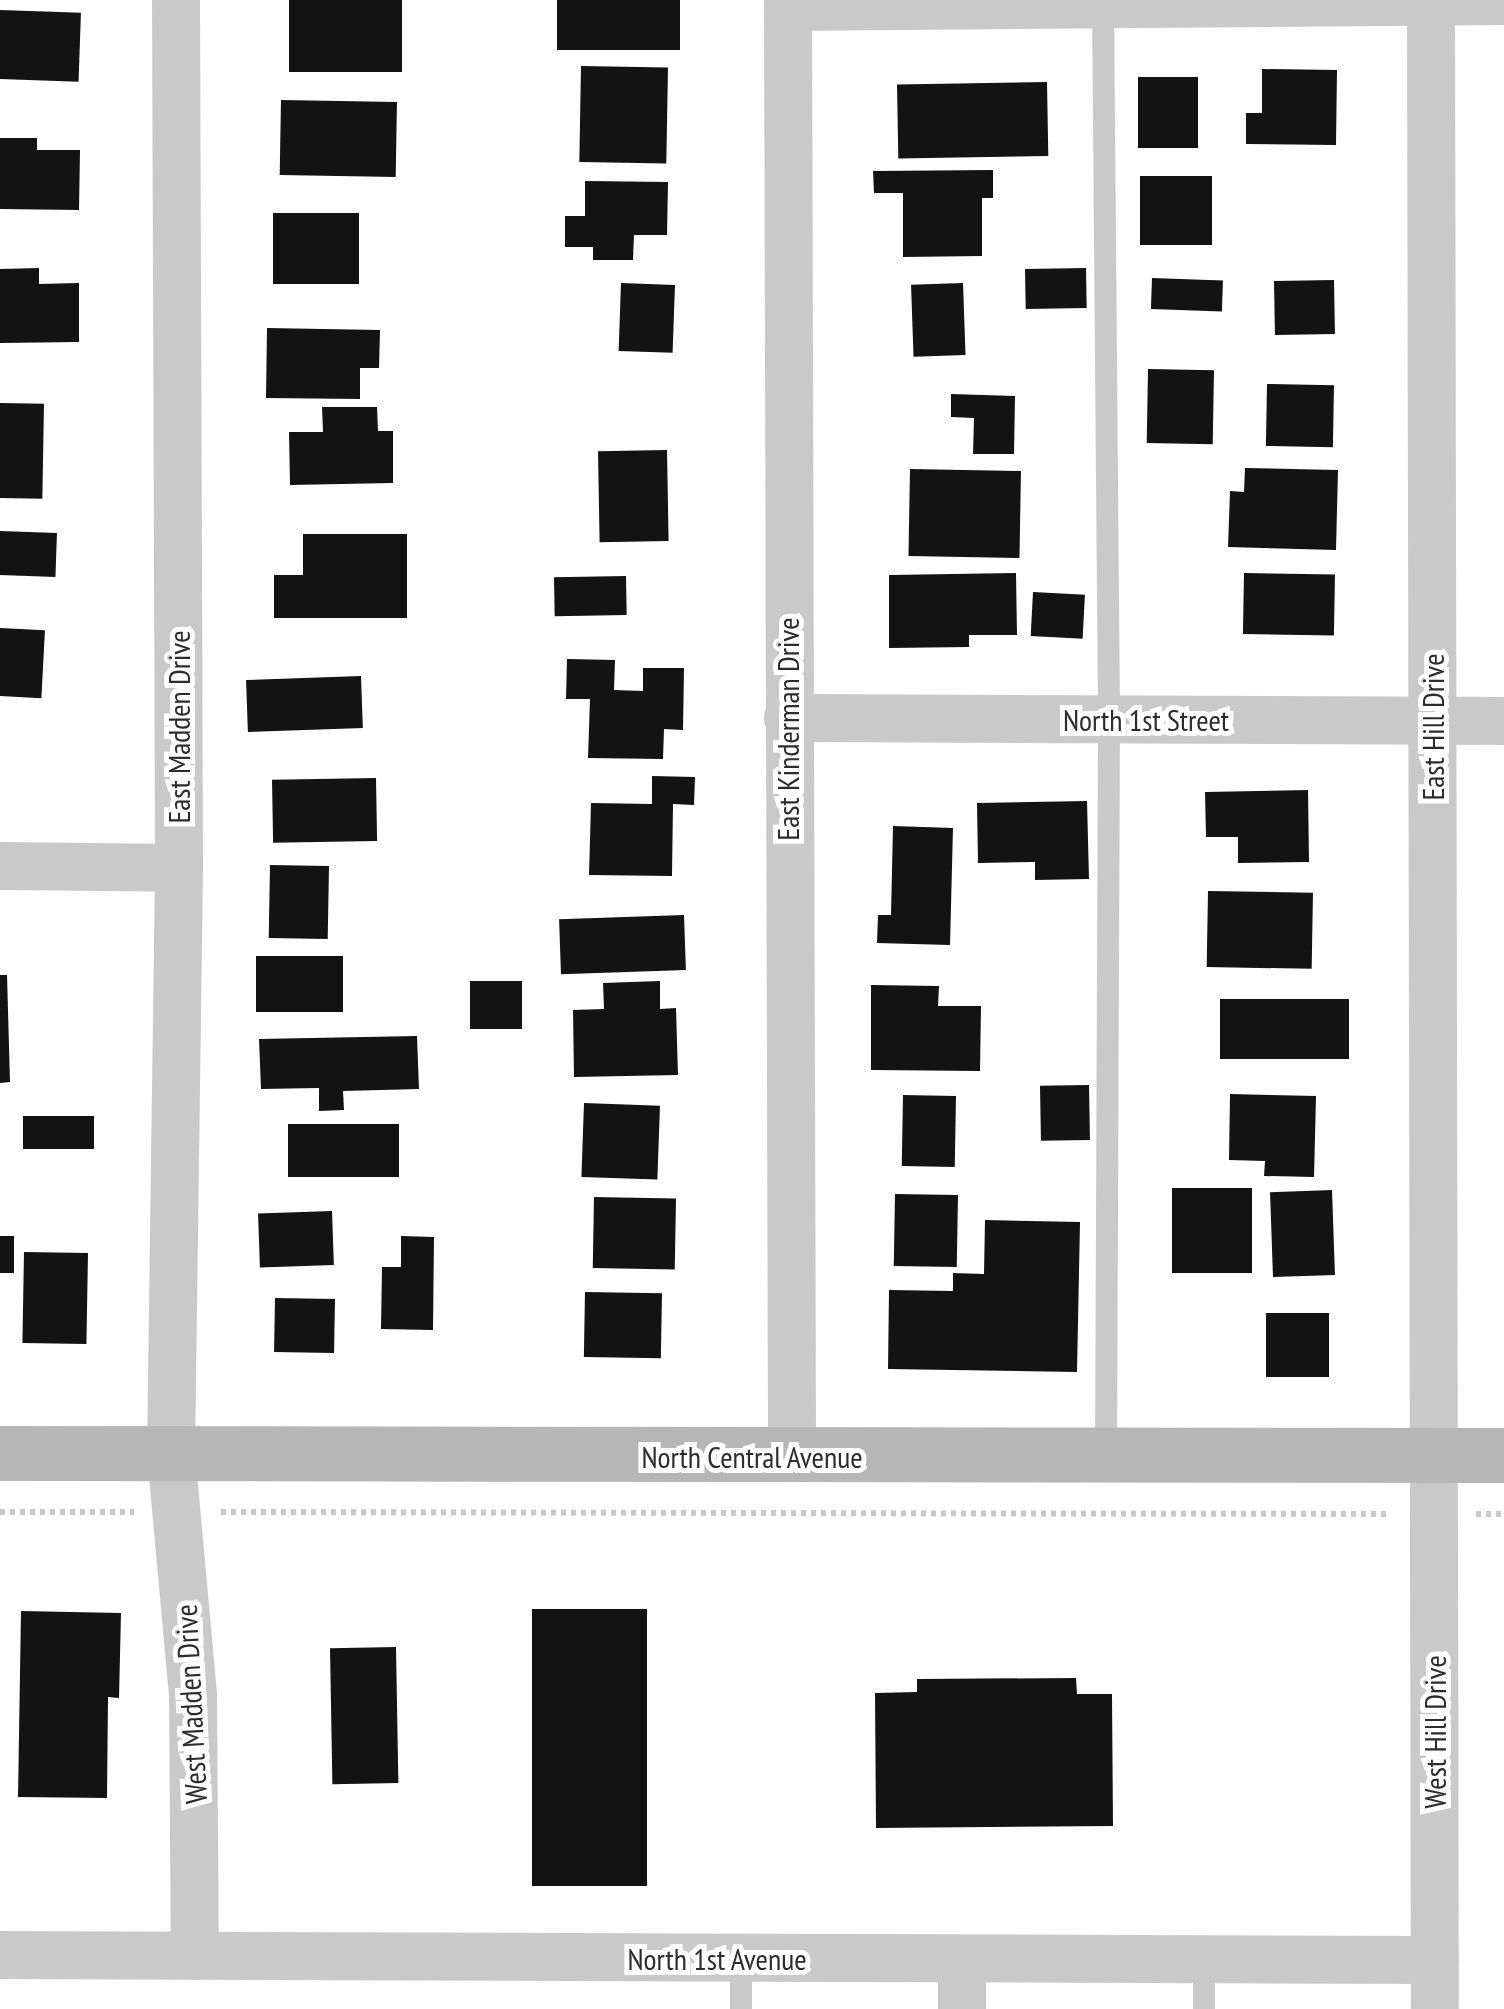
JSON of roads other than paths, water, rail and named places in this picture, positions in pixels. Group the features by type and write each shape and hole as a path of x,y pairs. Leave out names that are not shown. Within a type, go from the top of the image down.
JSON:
{"street":[{"name":"East Madden Drive","path":"171,1453 180,868 176,0"},
{"name":"East Hill Drive","path":"1430,0 1435,1454"},
{"path":"788,3 1504,1"},
{"name":"East Kinderman Drive","path":"788,3 792,1458"},
{"name":"North 1st Street","path":"788,718 1504,721"},
{"path":"0,866 180,868"},
{"name":"North Central Avenue","path":"0,1453 792,1458 1504,1455"},
{"name":"West Madden Drive","path":"171,1453 193,1695 195,1956"},
{"name":"West Hill Drive","path":"1435,1454 1435,2009"},
{"name":"North 1st Avenue","path":"0,1955 1435,1960"},
{"path":"962,1959 962,2009"}],"lane":[{"path":"1103,2 1108,719 1106,1458"},
{"path":"1204,1958 1204,2009"},
{"path":"740,2009 741,1960"}]}
